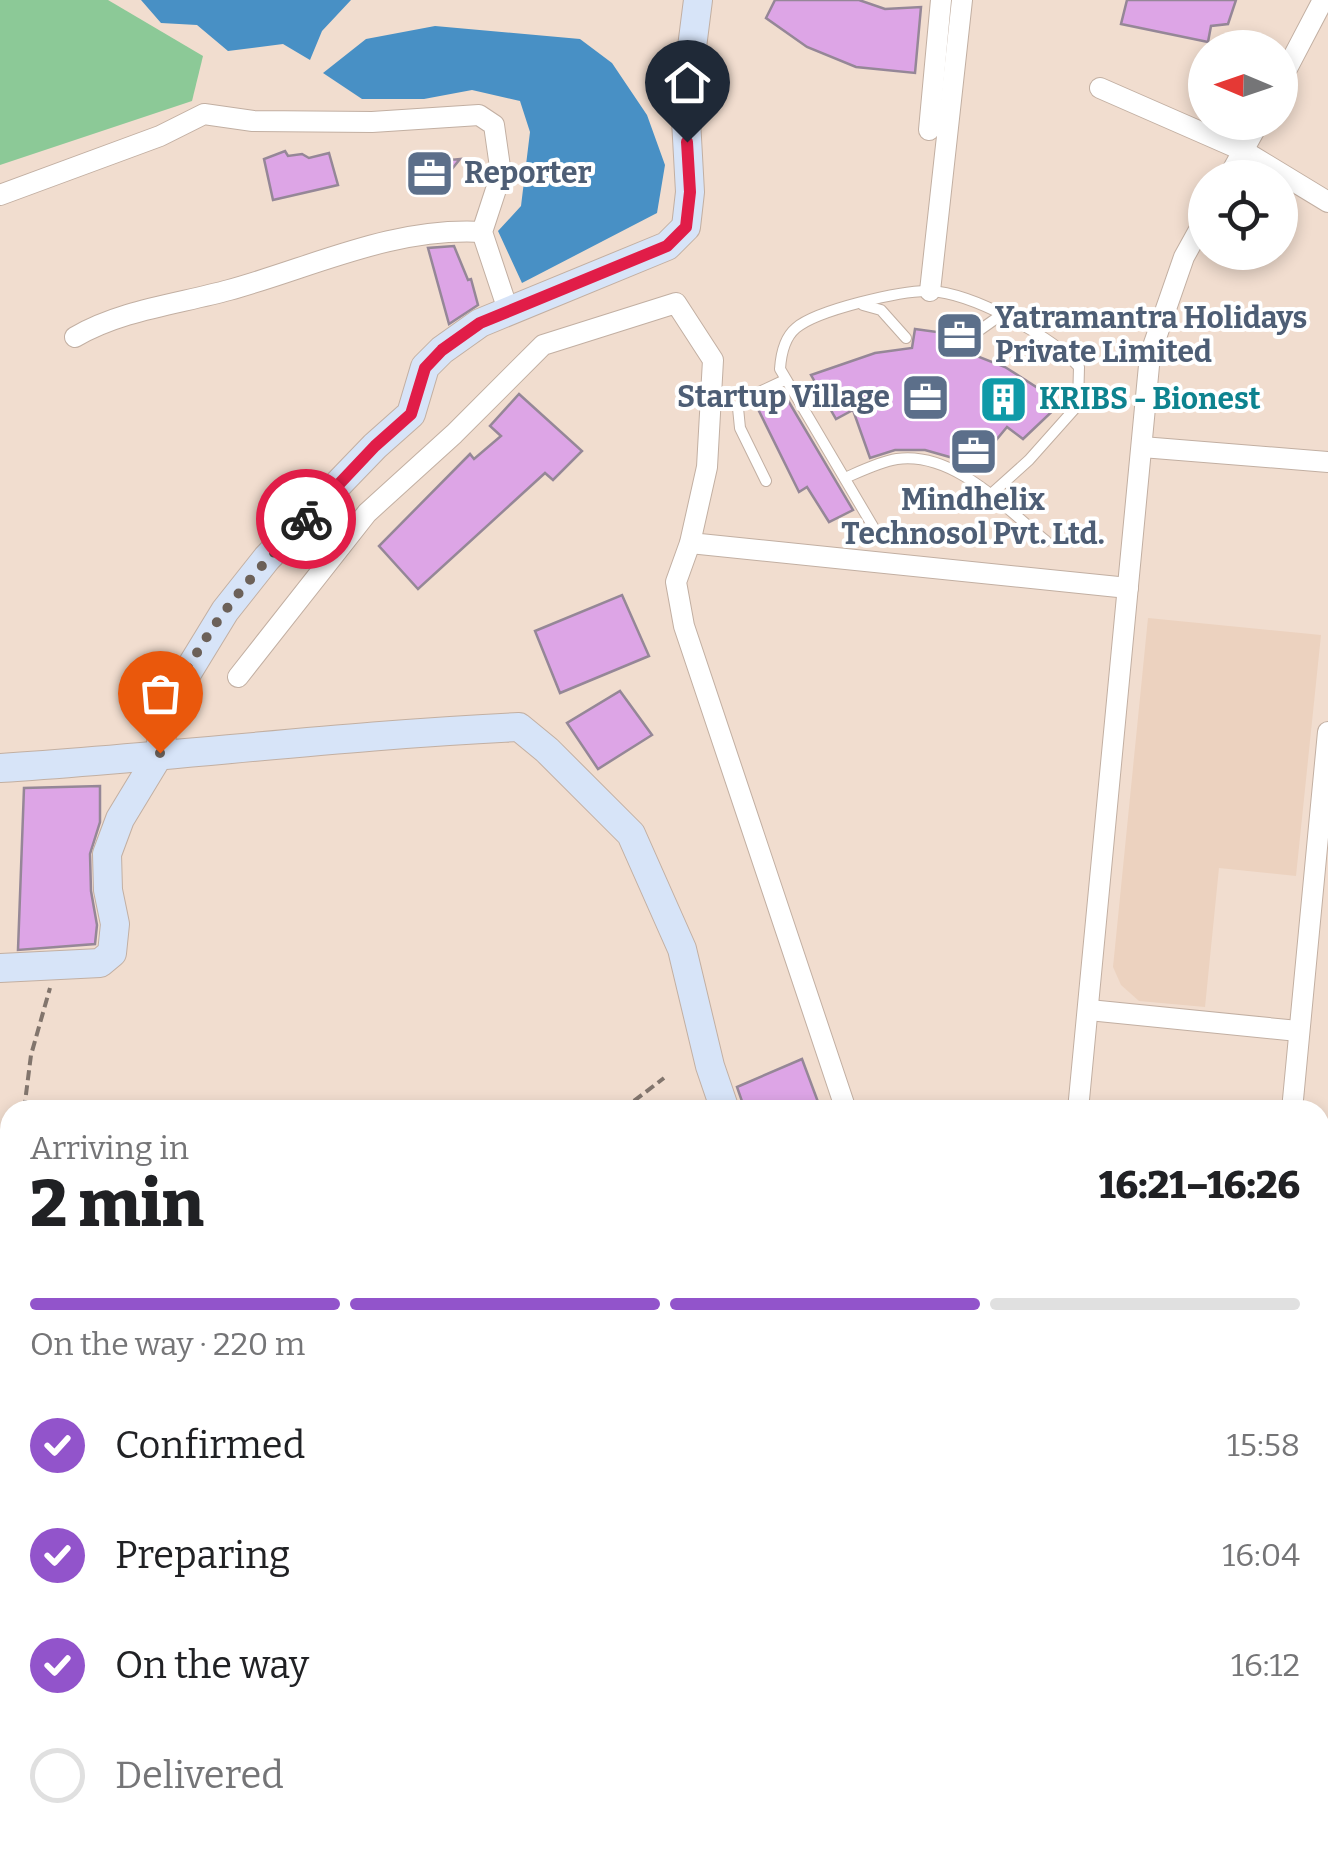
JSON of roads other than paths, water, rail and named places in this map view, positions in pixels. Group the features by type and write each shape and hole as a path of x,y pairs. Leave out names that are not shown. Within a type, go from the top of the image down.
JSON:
{"street":[{"path":"0,968 100,963 112,953 115,924 108,890 107,854 120,819 160,753 163,725 181,683 246,584 375,446 411,414 425,368 442,350 480,323 667,246 686,227 690,192 685,102 698,0"},
{"path":"929,130 941,0"},
{"path":"930,291 962,0"},
{"path":"1298,48 1323,0"},
{"path":"1100,88 1244,150 1328,202"},
{"path":"0,195 160,136 204,114 253,121 372,122 479,115 494,125 502,174 482,232 509,312"},
{"path":"1238,160 1249,140"},
{"path":"75,337 138,312 233,289 394,238 446,230 482,232"},
{"path":"1079,1100 1150,355 1188,250"},
{"path":"238,677 367,513 543,345 676,303 713,360 706,467 690,542 676,582 684,626 843,1100"},
{"path":"1142,447 1328,462"},
{"path":"690,542 1128,588"},
{"path":"0,768 519,728 547,750 631,834 682,949 722,1100"},
{"path":"1293,1100 1328,732"},
{"path":"1089,1010 1298,1030"}],"lane":[{"path":"878,535 780,369 782,351 793,330 816,315 857,303 930,291 1001,314 1066,352 1079,368 1078,405 1064,424 990,496"},
{"path":"857,303 881,310 906,338"},
{"path":"967,339 1001,314"},
{"path":"766,481 740,428 738,408 753,395 785,380"},
{"path":"845,478 897,459 924,459 955,470 1046,541"}],"water":[{"path":"141,0 351,0 322,31 310,60 283,44 228,51 197,25 161,23"},
{"path":"435,26 580,39 612,63 647,115 665,165 657,213 522,283 498,231 521,206 530,132 520,101 472,90 424,99 362,99 323,73 366,39"}],"place":[{"name":"Reporter","path":"429,173"},
{"name":"Yatramantra Holidays Private Limited","path":"960,335"},
{"name":"Startup Village","path":"925,397"},
{"name":"KRIBS - Bionest","path":"1004,399"},
{"name":"Mindhelix Technosol Pvt. Ltd.","path":"973,451"}]}
